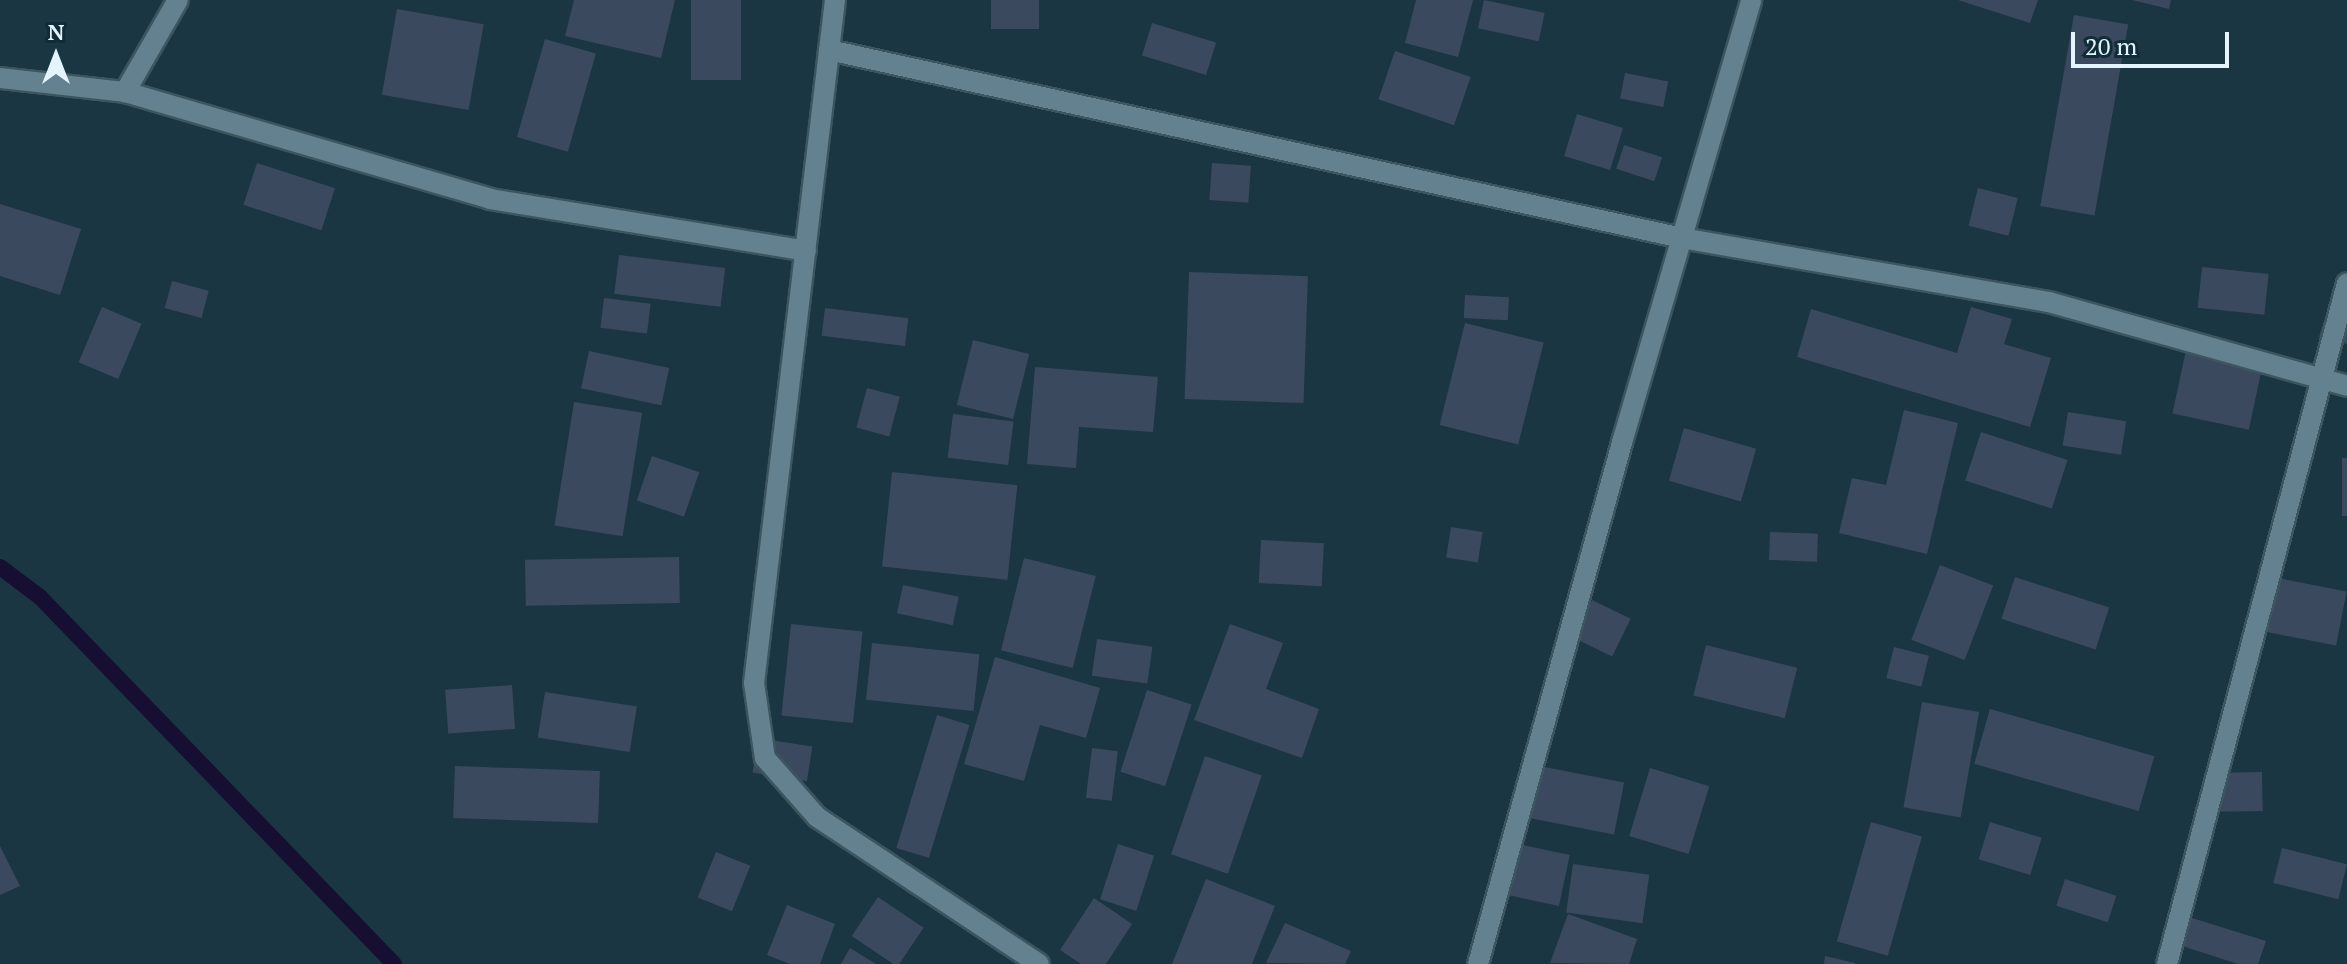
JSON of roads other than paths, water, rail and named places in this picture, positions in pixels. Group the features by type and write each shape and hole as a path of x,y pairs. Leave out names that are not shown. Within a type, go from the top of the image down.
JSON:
{"street":[{"path":"125,92 178,0"},
{"path":"835,0 754,683 765,758 817,817 1039,964"},
{"path":"1478,964 1751,0"},
{"path":"829,50 1682,238 2049,302 2347,386"},
{"path":"0,78 125,92 490,199 806,251"},
{"path":"2167,964 2347,283"}],"waterway":[{"path":"0,567 40,597 394,964"}]}
